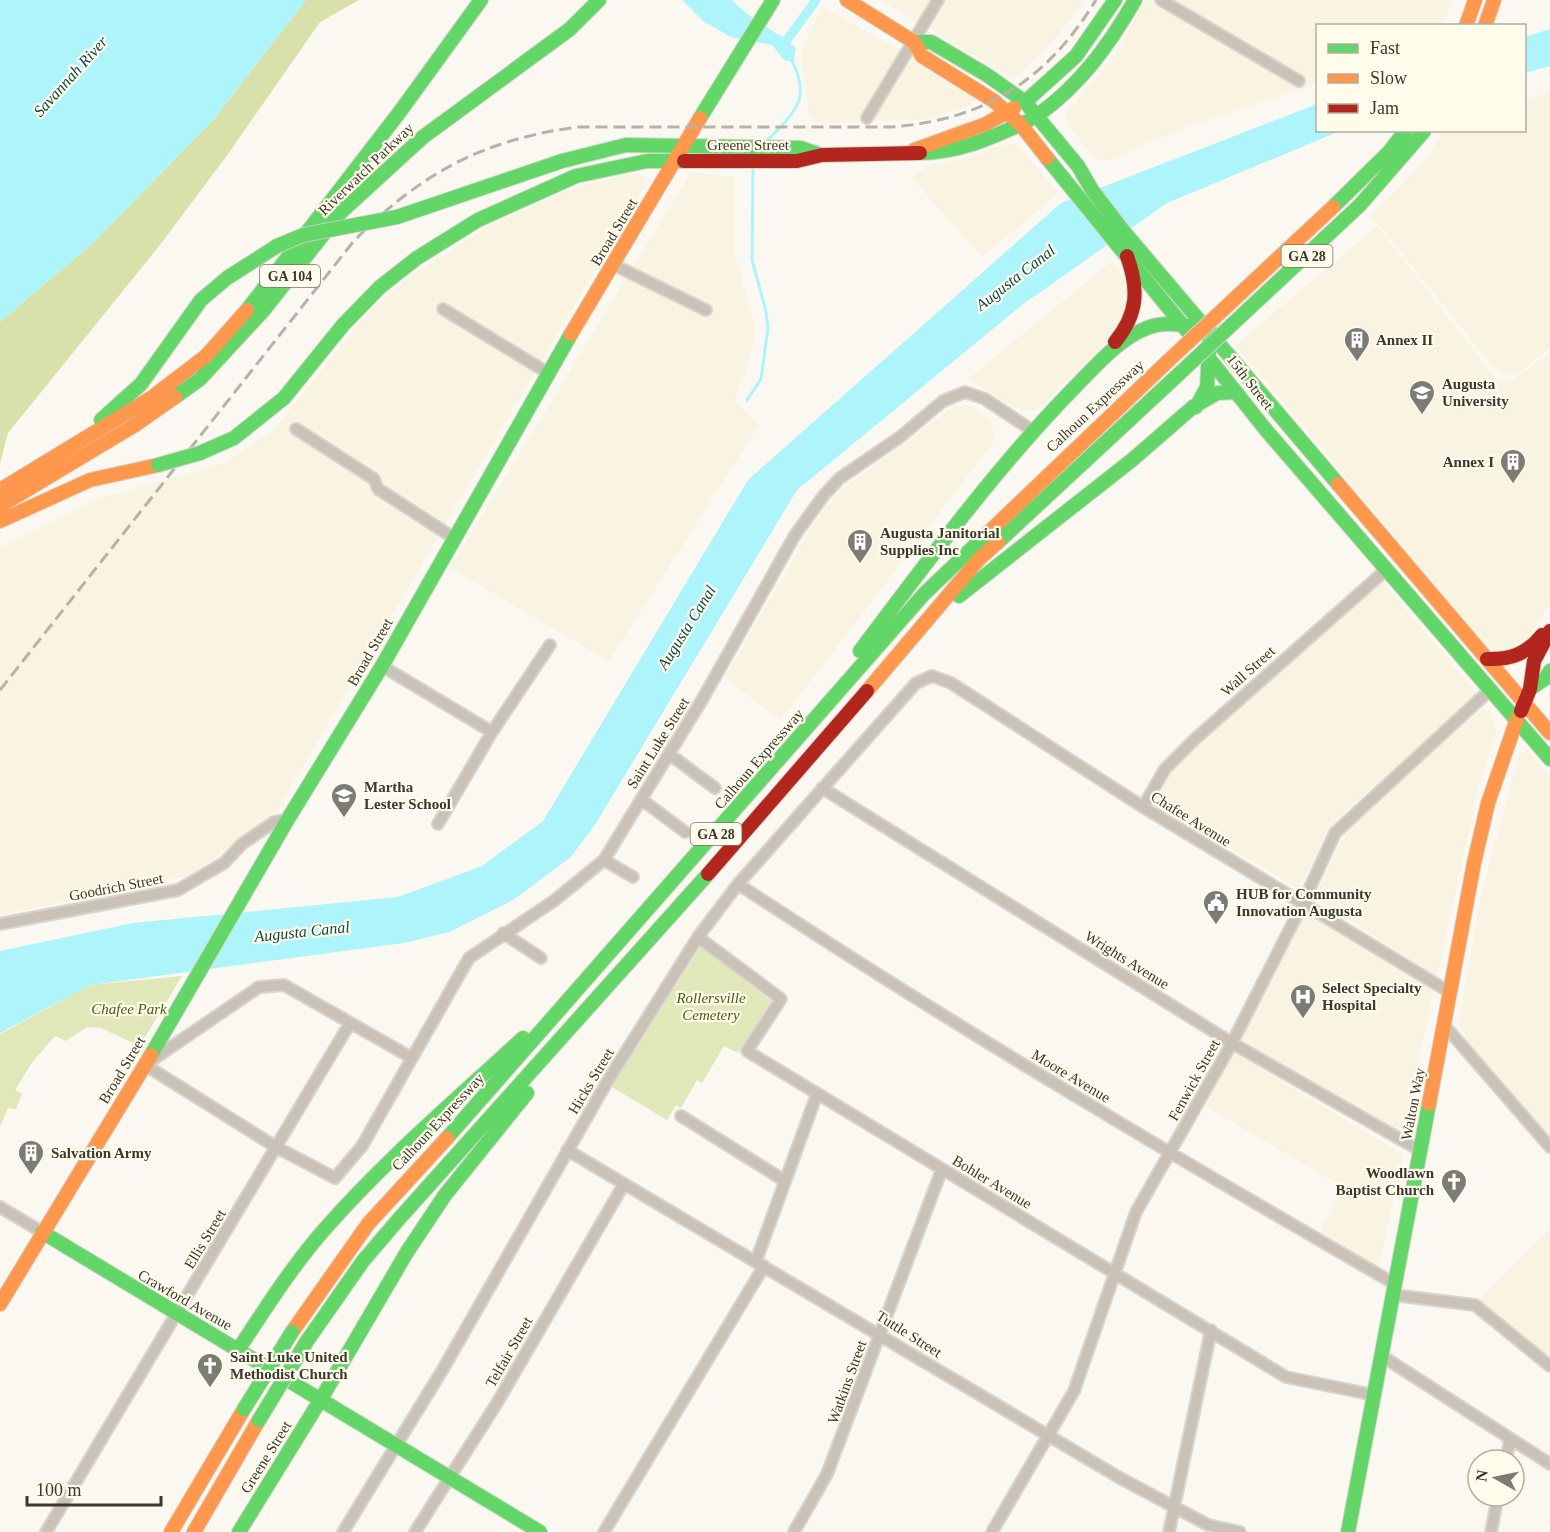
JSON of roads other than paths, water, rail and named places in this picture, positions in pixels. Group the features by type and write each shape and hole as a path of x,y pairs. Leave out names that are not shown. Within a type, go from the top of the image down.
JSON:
{"main road":[{"name":"Riverwatch Parkway","path":"0,490 151,398 206,356 250,307 481,0"},
{"name":"Riverwatch Parkway","path":"0,506 135,425 200,379 263,311 341,212 423,137 570,29 599,0"},
{"name":"Broad Street","path":"0,1304 192,988 288,819 382,666 548,373 686,144 763,7 773,0"},
{"name":"15th Street","path":"847,0 914,42 922,56 978,90 1021,125 1078,195 1210,332 1550,733"},
{"name":"Greene Street","path":"910,152 987,124 1050,84 1074,61 1115,0"},
{"name":"Greene Street","path":"29,473 111,412 141,384 178,337 201,300 227,278 277,246 303,235 397,217 600,150 626,145 732,146 822,155 934,153 964,147 1021,125 1038,115 1072,88 1114,37 1135,0"},
{"path":"1467,24 1475,0"},
{"path":"1486,24 1494,0"},
{"name":"15th Street","path":"914,42 931,42 987,75 1038,115 1078,166 1120,237 1127,256 1236,392 1550,759"},
{"name":"Calhoun Expressway","path":"171,1532 292,1332 368,1224 477,1106 924,594 1168,361 1355,187 1404,132"},
{"name":"GA 28","path":"194,1532 307,1341 363,1261 398,1220 662,926 979,559 1360,205 1423,132"},
{"name":"Greene Street","path":"0,520 90,480 200,453 234,438 284,398 343,325 380,287 449,236 547,188 609,167 647,160 730,162 799,154"},
{"path":"1106,357 1126,330 1136,304 1136,278 1127,256"},
{"path":"752,793 998,471 1033,431 1127,338 1146,328 1167,324 1210,332 1208,387 1196,407"},
{"path":"907,644 1010,553 1130,462 1196,407 1214,394 1225,391 1236,392"},
{"path":"1487,658 1514,658 1534,646 1550,625"},
{"name":"Walton Way","path":"1348,1532 1488,803 1517,719 1530,689 1534,662 1550,631"},
{"name":"Walton Way","path":"1530,689 1546,678 1550,671"},
{"name":"Greene Street","path":"239,1532 321,1399 407,1252 445,1195 662,926"},
{"path":"238,1350 296,1263 351,1201 403,1147 595,972"},
{"name":"Crawford Avenue","path":"42,1232 177,1316 321,1399 394,1446 540,1532"}],"street":[{"path":"867,118 938,0"},
{"path":"1161,0 1299,81"},
{"path":"614,265 706,310"},
{"path":"443,309 548,373"},
{"name":"Saint Luke Street","path":"276,1147 335,1178 362,1146 469,958 555,900 604,860 669,754 795,535 824,495 840,478 900,437 944,401 965,392 985,399 1033,431"},
{"path":"296,429 374,479 378,489 454,538"},
{"name":"Wall Street","path":"1143,807 1165,769 1194,739 1387,569"},
{"path":"438,824 492,732 550,645"},
{"path":"382,666 492,732"},
{"name":"Chafee Avenue","path":"916,683 932,676 951,683 1143,807 1451,993"},
{"name":"Hicks Street","path":"343,1532 443,1369 567,1150 698,937 738,884 916,683"},
{"name":"Fenwick Street","path":"992,1532 1074,1391 1136,1212 1232,1043 1302,905 1335,833 1491,689"},
{"path":"669,754 715,788"},
{"name":"Wrights Avenue","path":"822,788 1232,1043 1421,1151"},
{"path":"641,799 685,832"},
{"name":"Goodrich Street","path":"0,924 178,890 227,860 242,844 274,822 288,819"},
{"path":"604,860 633,877"},
{"name":"Moore Avenue","path":"738,884 854,960 1394,1289 1475,1305 1550,1366"},
{"path":"503,933 541,958"},
{"name":"Bohler Avenue","path":"698,937 781,999 747,1051 1286,1377 1374,1395"},
{"path":"276,1147 145,1065 259,987 284,985 412,1058"},
{"name":"Ellis Street","path":"46,1532 350,1023"},
{"path":"1445,1026 1550,1147"},
{"path":"604,1532 760,1264 785,1181 817,1094"},
{"path":"681,1116 785,1181"},
{"name":"Tuttle Street","path":"567,1150 1174,1507 1208,1525 1240,1532"},
{"name":"Watkins Street","path":"794,1532 827,1474 942,1169"},
{"name":"Telfair Street","path":"415,1532 497,1402 624,1184"},
{"name":"Crawford Avenue","path":"0,1207 42,1232"},
{"path":"1169,1532 1211,1330"},
{"path":"1382,1356 1550,1464"},
{"path":"1508,1448 1510,1440"},
{"path":"1491,1532 1496,1508"}],"water":[{"name":"Savannah River","path":"0,0 306,0 213,120 94,242 0,322"},
{"path":"682,0 732,0 747,14 796,48 793,62 784,60 772,45 731,37 703,21"},
{"path":"1550,29 1550,66 1526,73 1526,37"},
{"name":"Augusta Canal","path":"1316,104 1316,132 1338,132 1167,203 1022,305 797,490 596,823 571,857 513,900 449,932 404,943 90,985 0,1033 0,951 133,923 398,897 482,866 543,821 748,480 1061,203"}],"waterway":[{"path":"780,40 784,44 816,0"},
{"path":"766,142 792,114 800,96 797,73 791,59"},
{"path":"747,400 761,379 768,328 766,311 752,260 753,167"}],"railway":[{"path":"0,690 353,242 378,218 428,179 455,164 512,140 578,127 891,127 925,123 956,115 984,105 1010,91 1034,73 1057,53 1096,0"}],"place":[{"name":"Annex II","path":"1357,363"},
{"name":"Augusta University","path":"1422,416"},
{"name":"Annex I","path":"1513,485"},
{"name":"Augusta Janitorial Supplies Inc","path":"860,565"},
{"name":"Martha Lester School","path":"344,819"},
{"name":"HUB for Community Innovation Augusta","path":"1216,926"},
{"name":"Select Specialty Hospital","path":"1303,1020"},
{"name":"Salvation Army","path":"31,1176"},
{"name":"Woodlawn Baptist Church","path":"1454,1205"},
{"name":"Saint Luke United Methodist Church","path":"210,1389"}],"park label":[{"name":"Rollersville Cemetery","path":"711,1006"},
{"name":"Chafee Park","path":"129,1009"}]}
